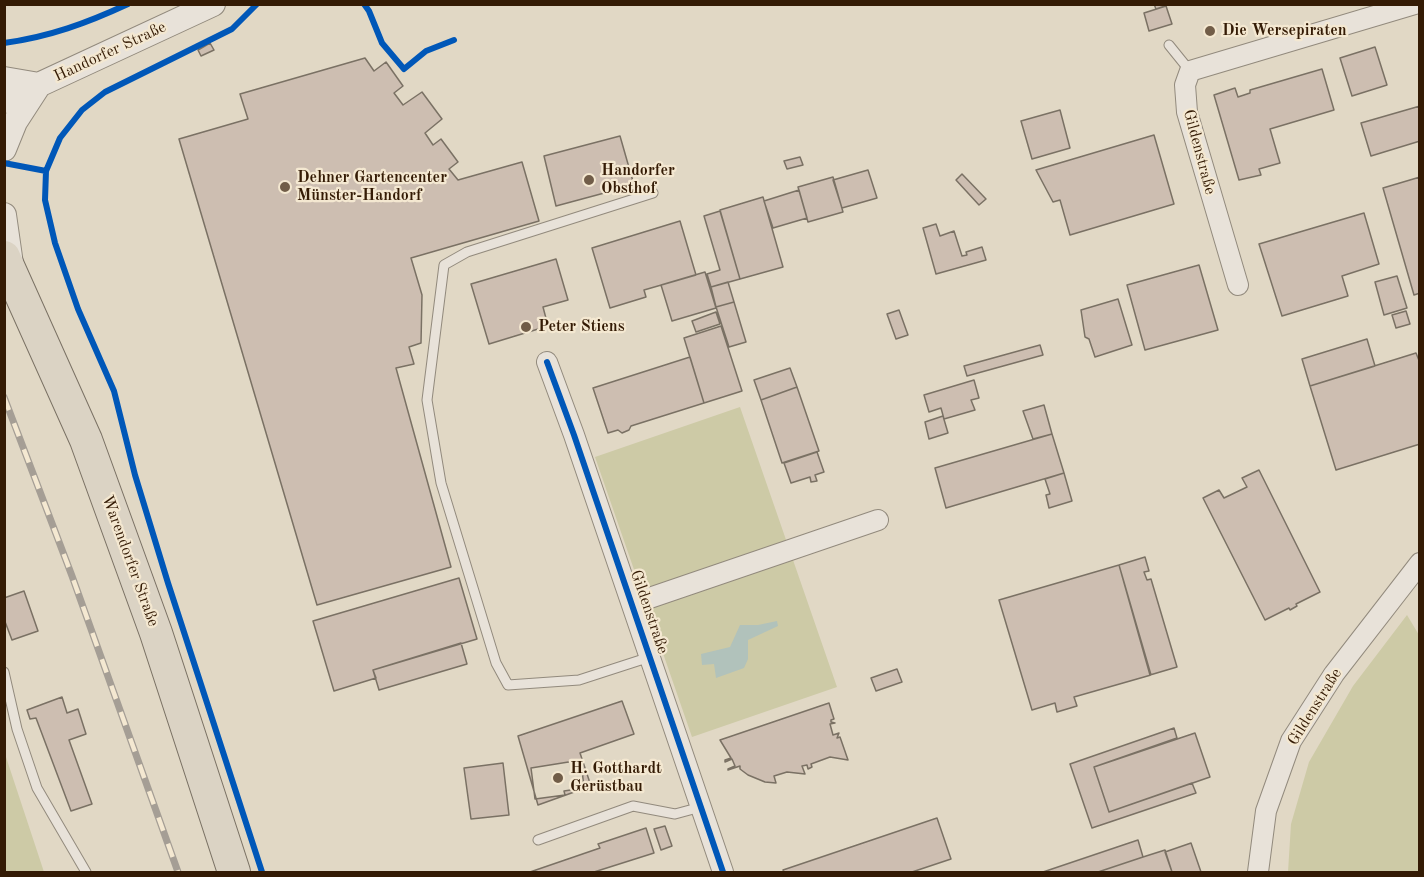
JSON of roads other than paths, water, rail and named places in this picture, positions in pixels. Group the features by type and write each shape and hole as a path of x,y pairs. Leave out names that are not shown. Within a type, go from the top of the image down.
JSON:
{"main road":[{"name":"Warendorfer Straße","path":"8,264 86,440 156,633 234,873"}],"street":[{"name":"Handorfer Straße","path":"4,101 213,4"},
{"path":"1190,71 1364,16 1415,4"},
{"name":"Gildenstraße","path":"1190,71 1185,85 1187,112 1238,285"},
{"path":"4,79 39,85"},
{"name":"Handorfer Straße","path":"4,149 15,122 39,85"},
{"path":"4,215 8,264"},
{"name":"Gildenstraße","path":"547,362 723,873"},
{"name":"Gildenstraße","path":"632,604 879,520"},
{"name":"Gildenstraße","path":"1258,873 1266,810 1291,741 1334,674 1419,563"}],"lane":[{"path":"1169,45 1190,71"},
{"path":"650,657 579,680 508,686 496,663 441,483 428,400 444,265 467,252 653,193"},
{"path":"4,672 17,729 38,788 86,873"},
{"path":"538,840 633,806 675,814 701,807"}],"railway":[{"path":"4,397 72,576 178,872"}],"place":[{"name":"Die Wersepiraten","path":"1210,31"},
{"name":"Handorfer Obsthof","path":"589,180"},
{"name":"Dehner Gartencenter Münster-Handorf","path":"285,187"},
{"name":"Peter Stiens","path":"526,327"},
{"name":"H. Gotthardt Gerüstbau","path":"558,778"}]}
